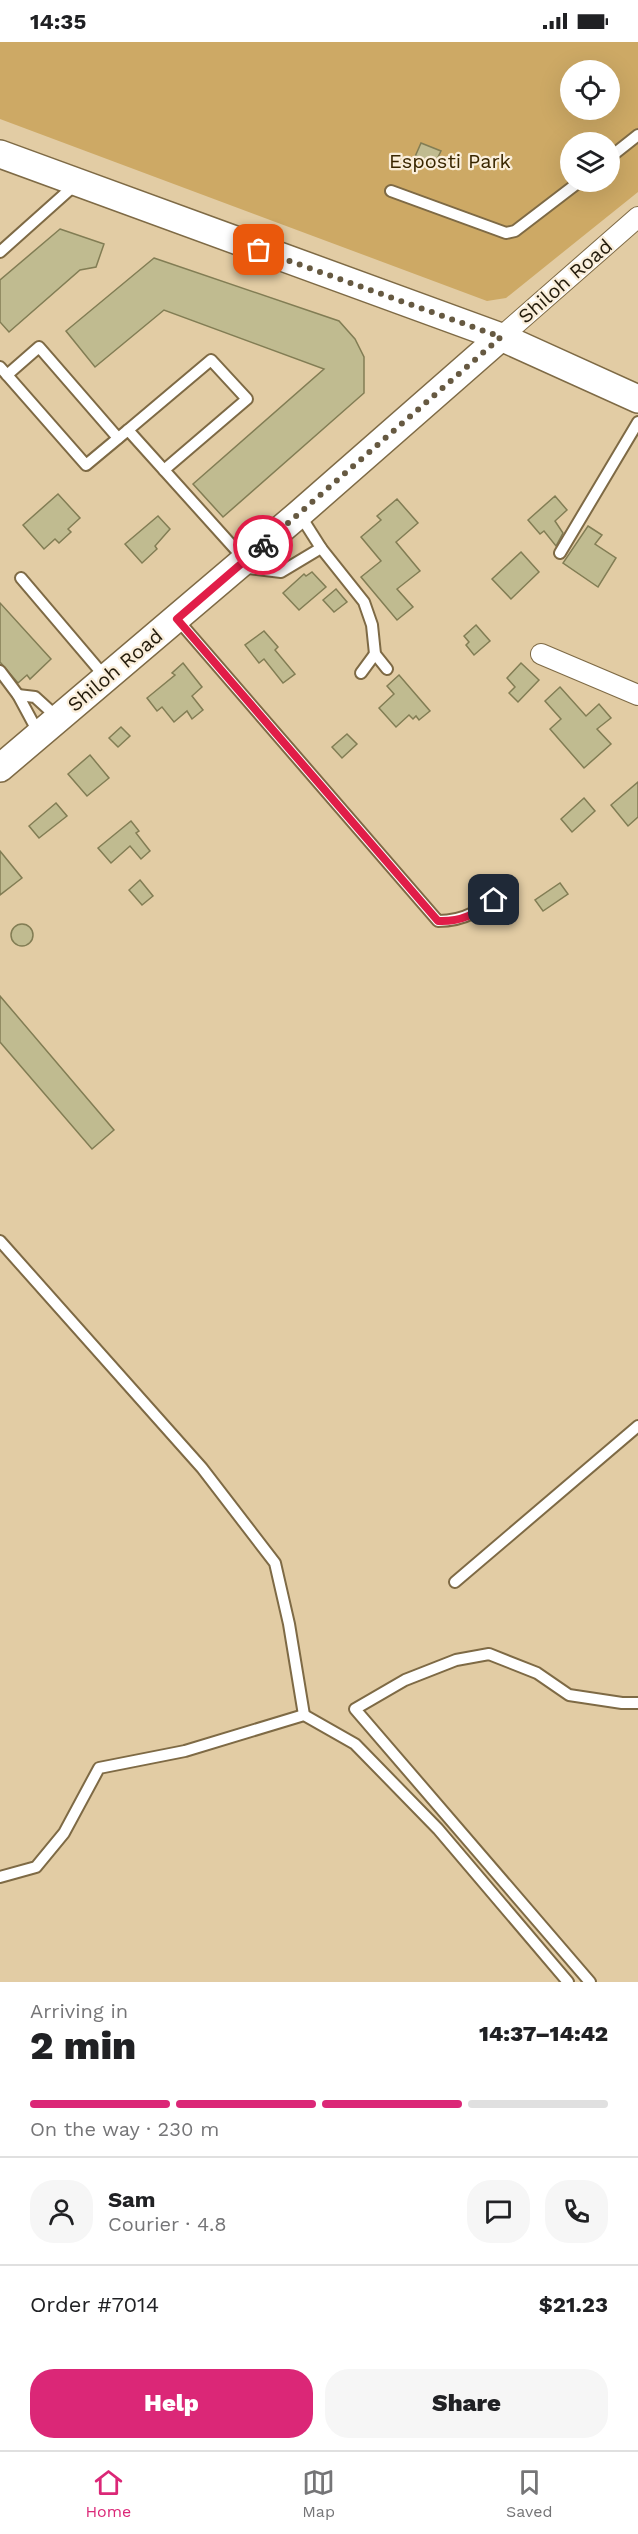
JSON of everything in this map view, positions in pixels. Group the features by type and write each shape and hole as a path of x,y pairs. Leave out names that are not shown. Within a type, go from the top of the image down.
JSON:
{"main road":[{"path":"0,154 501,337 638,399"},
{"name":"Shiloh Road","path":"0,768 241,564 501,337"}],"street":[{"name":"Shiloh Road","path":"501,337 638,217"},
{"path":"541,654 638,695"}],"lane":[{"path":"620,149 638,135"},
{"path":"0,252 77,183"},
{"path":"391,191 506,233 515,231 566,192"},
{"path":"118,438 39,347 4,371 86,465 211,360 247,399 164,470"},
{"path":"560,554 638,422"},
{"path":"128,430 241,564 280,572 321,548"},
{"path":"299,514 321,548 364,602 372,625 375,654 387,669"},
{"path":"21,578 106,678"},
{"path":"177,619 438,921 455,921 476,914 512,886"},
{"path":"361,673 375,654"},
{"path":"0,671 18,695 48,726"},
{"path":"18,695 35,697 48,726"},
{"path":"0,1241 202,1468 276,1563 304,1715"},
{"path":"455,1582 638,1426"},
{"path":"590,1982 355,1709 405,1680 456,1660 489,1654 537,1673 569,1695 622,1703 638,1703"},
{"path":"0,1877 36,1867 64,1833 99,1768 185,1751 304,1715 355,1744 438,1829 568,1982"}],"green space":[{"name":"Esposti Park","path":"0,42 638,42 638,192 506,298 487,301 0,119"}],"building":[{"path":"421,143 441,151 434,165 414,159"},
{"path":"60,229 104,244 96,267 80,270 9,332 0,322 0,280"},
{"path":"154,258 339,321 355,339 364,357 364,393 223,517 193,484 324,369 164,310 95,367 66,331"},
{"path":"58,494 80,518 68,529 71,532 59,543 55,539 44,549 23,525"},
{"path":"555,496 567,510 555,521 563,533 556,546 544,531 540,534 528,520"},
{"path":"397,499 418,523 396,542 420,571 397,589 413,607 397,620 361,577 381,561 361,537 381,520 377,516"},
{"path":"158,516 170,529 155,546 157,549 142,563 125,544"},
{"path":"588,526 602,535 595,544 616,558 598,587 563,563"},
{"path":"521,552 539,572 511,599 492,579"},
{"path":"312,572 326,587 299,610 283,593 304,574 306,576"},
{"path":"336,589 347,602 334,612 323,600"},
{"path":"0,603 51,659 30,679 27,675 18,683 0,662"},
{"path":"476,625 490,641 474,655 466,645 469,642 464,636"},
{"path":"264,631 278,647 275,650 295,674 283,683 264,659 259,663 245,645"},
{"path":"183,663 202,687 192,696 203,710 192,719 187,711 174,722 162,707 157,711 147,698 175,675 172,673"},
{"path":"521,663 539,680 518,702 509,693 515,687 507,678"},
{"path":"399,675 430,711 419,720 416,716 413,719 409,715 396,727 379,708 394,694 387,686"},
{"path":"560,687 586,716 599,704 611,718 597,729 611,744 584,768 550,729 561,719 545,701"},
{"path":"121,727 130,736 118,747 109,738"},
{"path":"347,734 357,744 342,758 332,747"},
{"path":"90,755 109,778 87,796 68,774"},
{"path":"638,782 638,817 628,826 611,805"},
{"path":"584,798 595,811 572,832 561,819"},
{"path":"56,803 67,816 39,838 29,826"},
{"path":"131,821 139,831 136,833 150,851 141,859 130,846 111,863 98,848"},
{"path":"0,851 22,878 0,895"},
{"path":"140,880 153,896 142,905 129,890"},
{"path":"560,883 568,894 543,911 535,900"},
{"path":"22,924 30,927 33,935 30,943 22,946 14,943 11,935 14,927"},
{"path":"0,996 114,1130 92,1149 0,1042"}],"way so far":[{"path":"259,250 501,337 263,545"}],"route":[{"path":"263,545 177,619 438,921 455,921 476,914 494,900"}]}
